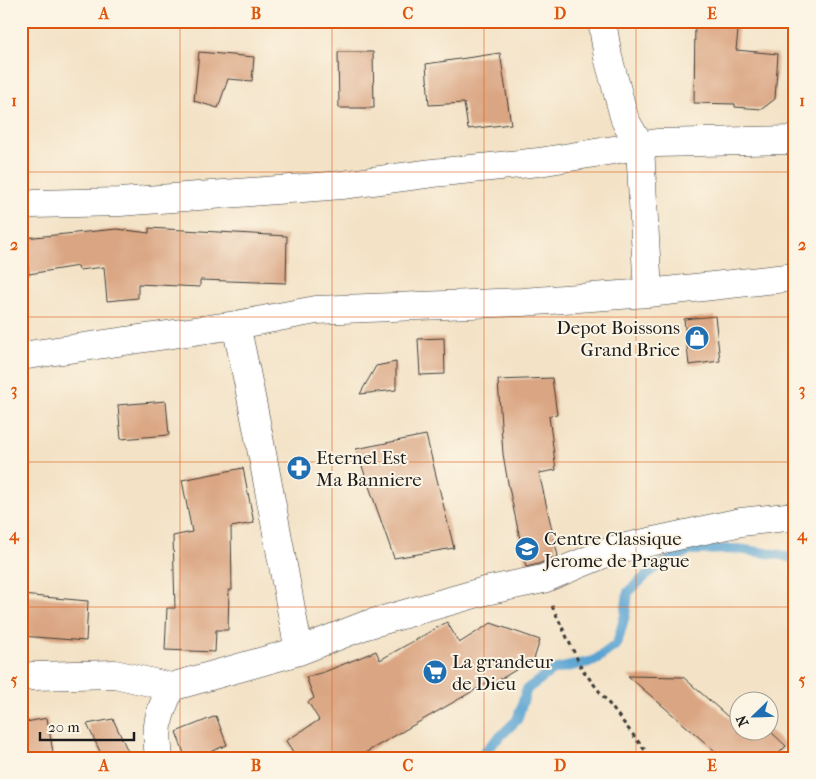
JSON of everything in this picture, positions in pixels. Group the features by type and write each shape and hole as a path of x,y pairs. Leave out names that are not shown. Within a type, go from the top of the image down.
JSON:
{"street":[{"path":"602,21 608,57 625,120 640,146 648,293"},
{"path":"21,206 120,202 342,185 539,162 657,143 795,140"},
{"path":"21,356 236,325 316,310 522,302 648,293 795,277"},
{"path":"236,325 256,415 299,651"},
{"path":"21,677 115,674 171,687 299,651 366,625 485,591 542,579 613,550 741,522 795,516"},
{"path":"160,758 157,735 159,712 171,687"}],"path":[{"path":"542,579 555,613 582,669 651,758"}],"building":[{"path":"695,21 739,21 736,50 778,54 775,99 762,109 735,107 735,104 694,103"},
{"path":"199,52 254,57 252,81 228,79 218,108 194,101"},
{"path":"338,52 373,52 374,108 339,108"},
{"path":"500,53 511,124 468,129 464,103 429,105 426,64"},
{"path":"149,228 287,236 286,283 200,280 200,287 138,284 138,298 107,301 104,267 79,270 78,266 29,274 24,238 117,229 149,233"},
{"path":"715,316 720,361 689,365 684,319"},
{"path":"444,338 445,374 420,375 418,339"},
{"path":"396,362 396,390 360,394 376,366"},
{"path":"552,378 557,415 549,416 556,470 539,473 558,556 526,567 503,454 498,380"},
{"path":"166,401 169,435 121,439 118,405"},
{"path":"426,435 454,548 394,558 356,449"},
{"path":"243,468 254,523 231,527 232,590 229,590 228,630 216,630 215,652 165,650 167,608 175,608 173,536 192,532 182,480"},
{"path":"21,595 88,601 86,641 21,636"},
{"path":"447,622 459,643 491,623 540,640 534,659 489,686 487,683 356,758 297,758 286,741 319,720 308,702 314,698 306,677 324,672 376,651 380,660"},
{"path":"628,676 683,677 728,717 728,742 778,742 778,738 786,746 774,758 723,758"},
{"path":"216,716 227,745 195,758 186,758 176,732"},
{"path":"47,718 53,752 50,753 51,758 24,758 21,743 21,723"},
{"path":"113,719 131,758 103,758 87,724"}],"waterway":[{"path":"481,758 484,752 517,720 527,689 553,670 594,661 617,644 625,615 628,592 652,570 689,550 737,549 781,555 795,559"}],"place":[{"name":"Depot Boissons Grand Brice","path":"697,338"},
{"name":"Eternel Est Ma Banniere","path":"299,468"},
{"name":"Centre Classique Jerome de Prague","path":"527,549"},
{"name":"La grandeur de Dieu","path":"435,672"}]}
